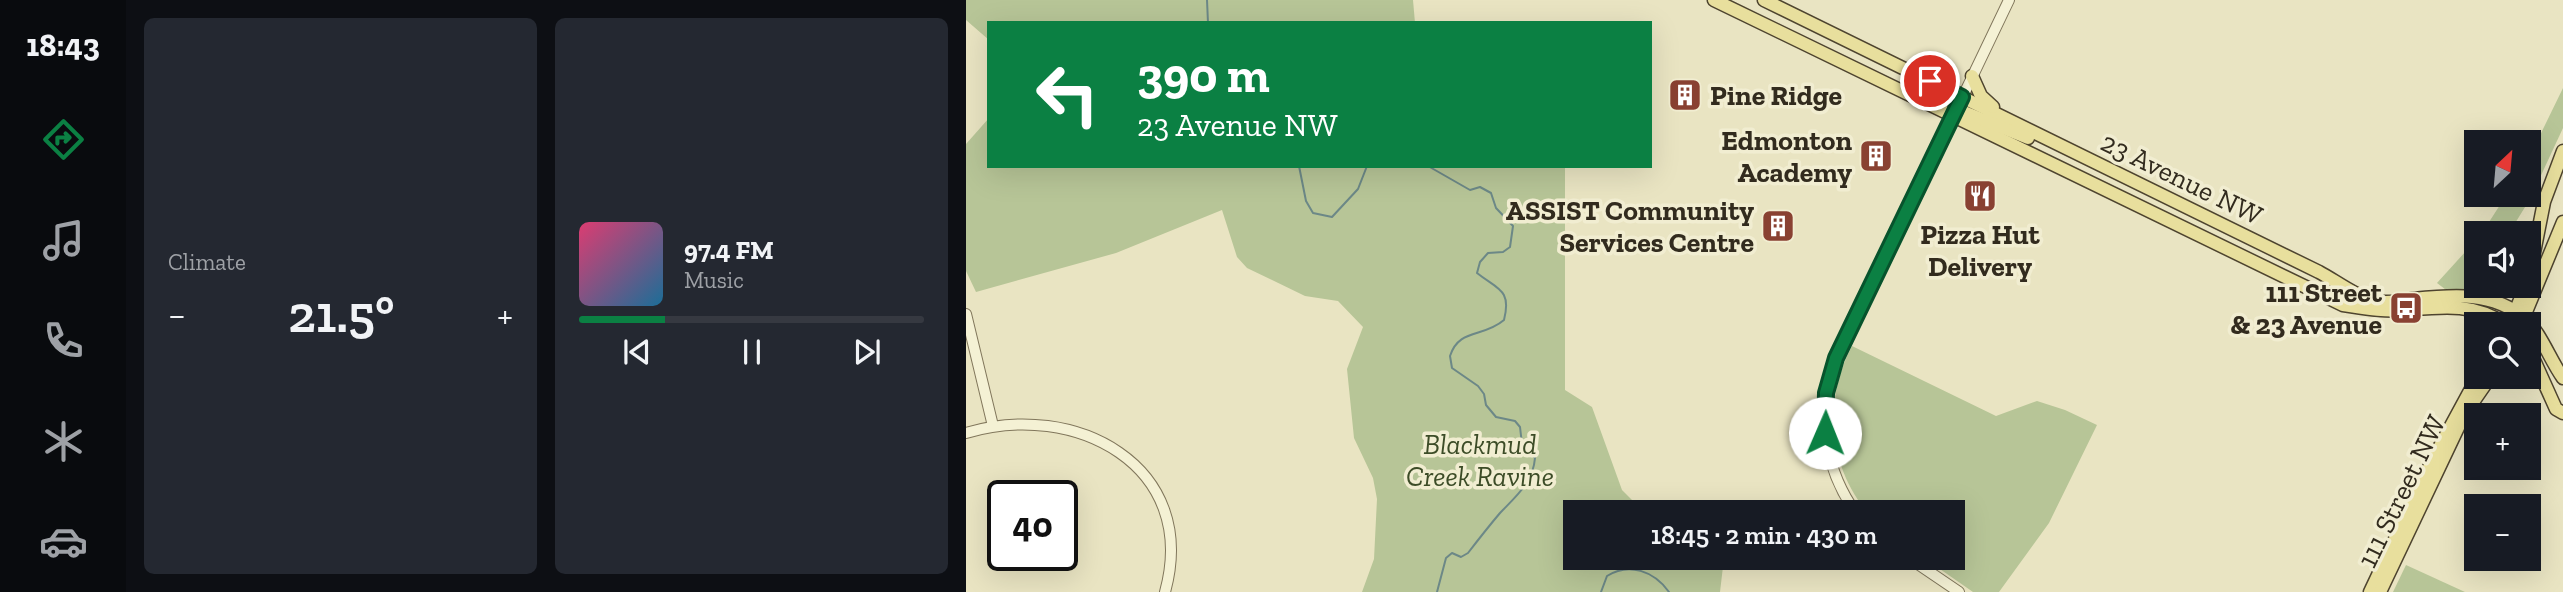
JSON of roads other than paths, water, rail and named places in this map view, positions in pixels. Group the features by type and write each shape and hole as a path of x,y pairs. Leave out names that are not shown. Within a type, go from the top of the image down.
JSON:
{"main road":[{"name":"23 Avenue NW","path":"1714,0 2343,304 2403,310 2432,306 2460,307 2482,312"},
{"name":"23 Avenue NW","path":"1764,0 2376,301 2450,296 2486,298 2506,312"},
{"path":"1833,58 1862,63 1938,97 1957,101 1962,97"},
{"path":"1972,76 1975,88 1984,100 2009,120"},
{"path":"1954,114 1967,112 2042,144 2075,153"},
{"path":"2541,222 2544,202 2563,151"},
{"path":"2522,312 2563,222"},
{"path":"2541,350 2563,378"},
{"path":"2542,378 2556,409 2563,412"},
{"name":"111 Street NW","path":"2370,592 2433,459 2480,389"},
{"name":"111 Street NW","path":"2380,592 2464,415 2480,389"}],"street":[{"path":"1848,500 1839,485 1828,451 1824,415 1828,383 1842,346 2009,0"},
{"path":"966,314 993,426"},
{"path":"966,433 993,426 1022,424 1078,431 1106,443 1134,464 1153,489 1168,524 1171,551 1165,592"},
{"path":"1927,570 1959,592"}],"waterway":[{"path":"1207,0 1208,21"},
{"path":"1299,168 1306,201 1313,213 1332,217 1358,189 1366,168"},
{"path":"1432,168 1470,190 1480,187 1491,193 1496,208 1513,226 1510,247 1503,252 1488,253 1480,262 1477,273 1504,296 1504,320 1459,341 1450,356 1452,368 1478,386 1484,394 1486,405 1496,417 1515,421 1520,427 1522,444 1535,458 1531,475 1522,489 1468,553 1461,557 1452,553 1446,558 1437,592"},
{"path":"1601,592 1607,576 1632,569 1649,574 1669,592"}],"place":[{"name":"Pine Ridge","path":"1685,95"},
{"name":"Edmonton Academy","path":"1876,156"},
{"name":"Pizza Hut Delivery","path":"1980,196"},
{"name":"ASSIST Community Services Centre","path":"1778,226"},
{"name":"111 Street & 23 Avenue","path":"2406,308"}],"park label":[{"name":"Blackmud Creek Ravine","path":"1480,460"}]}
